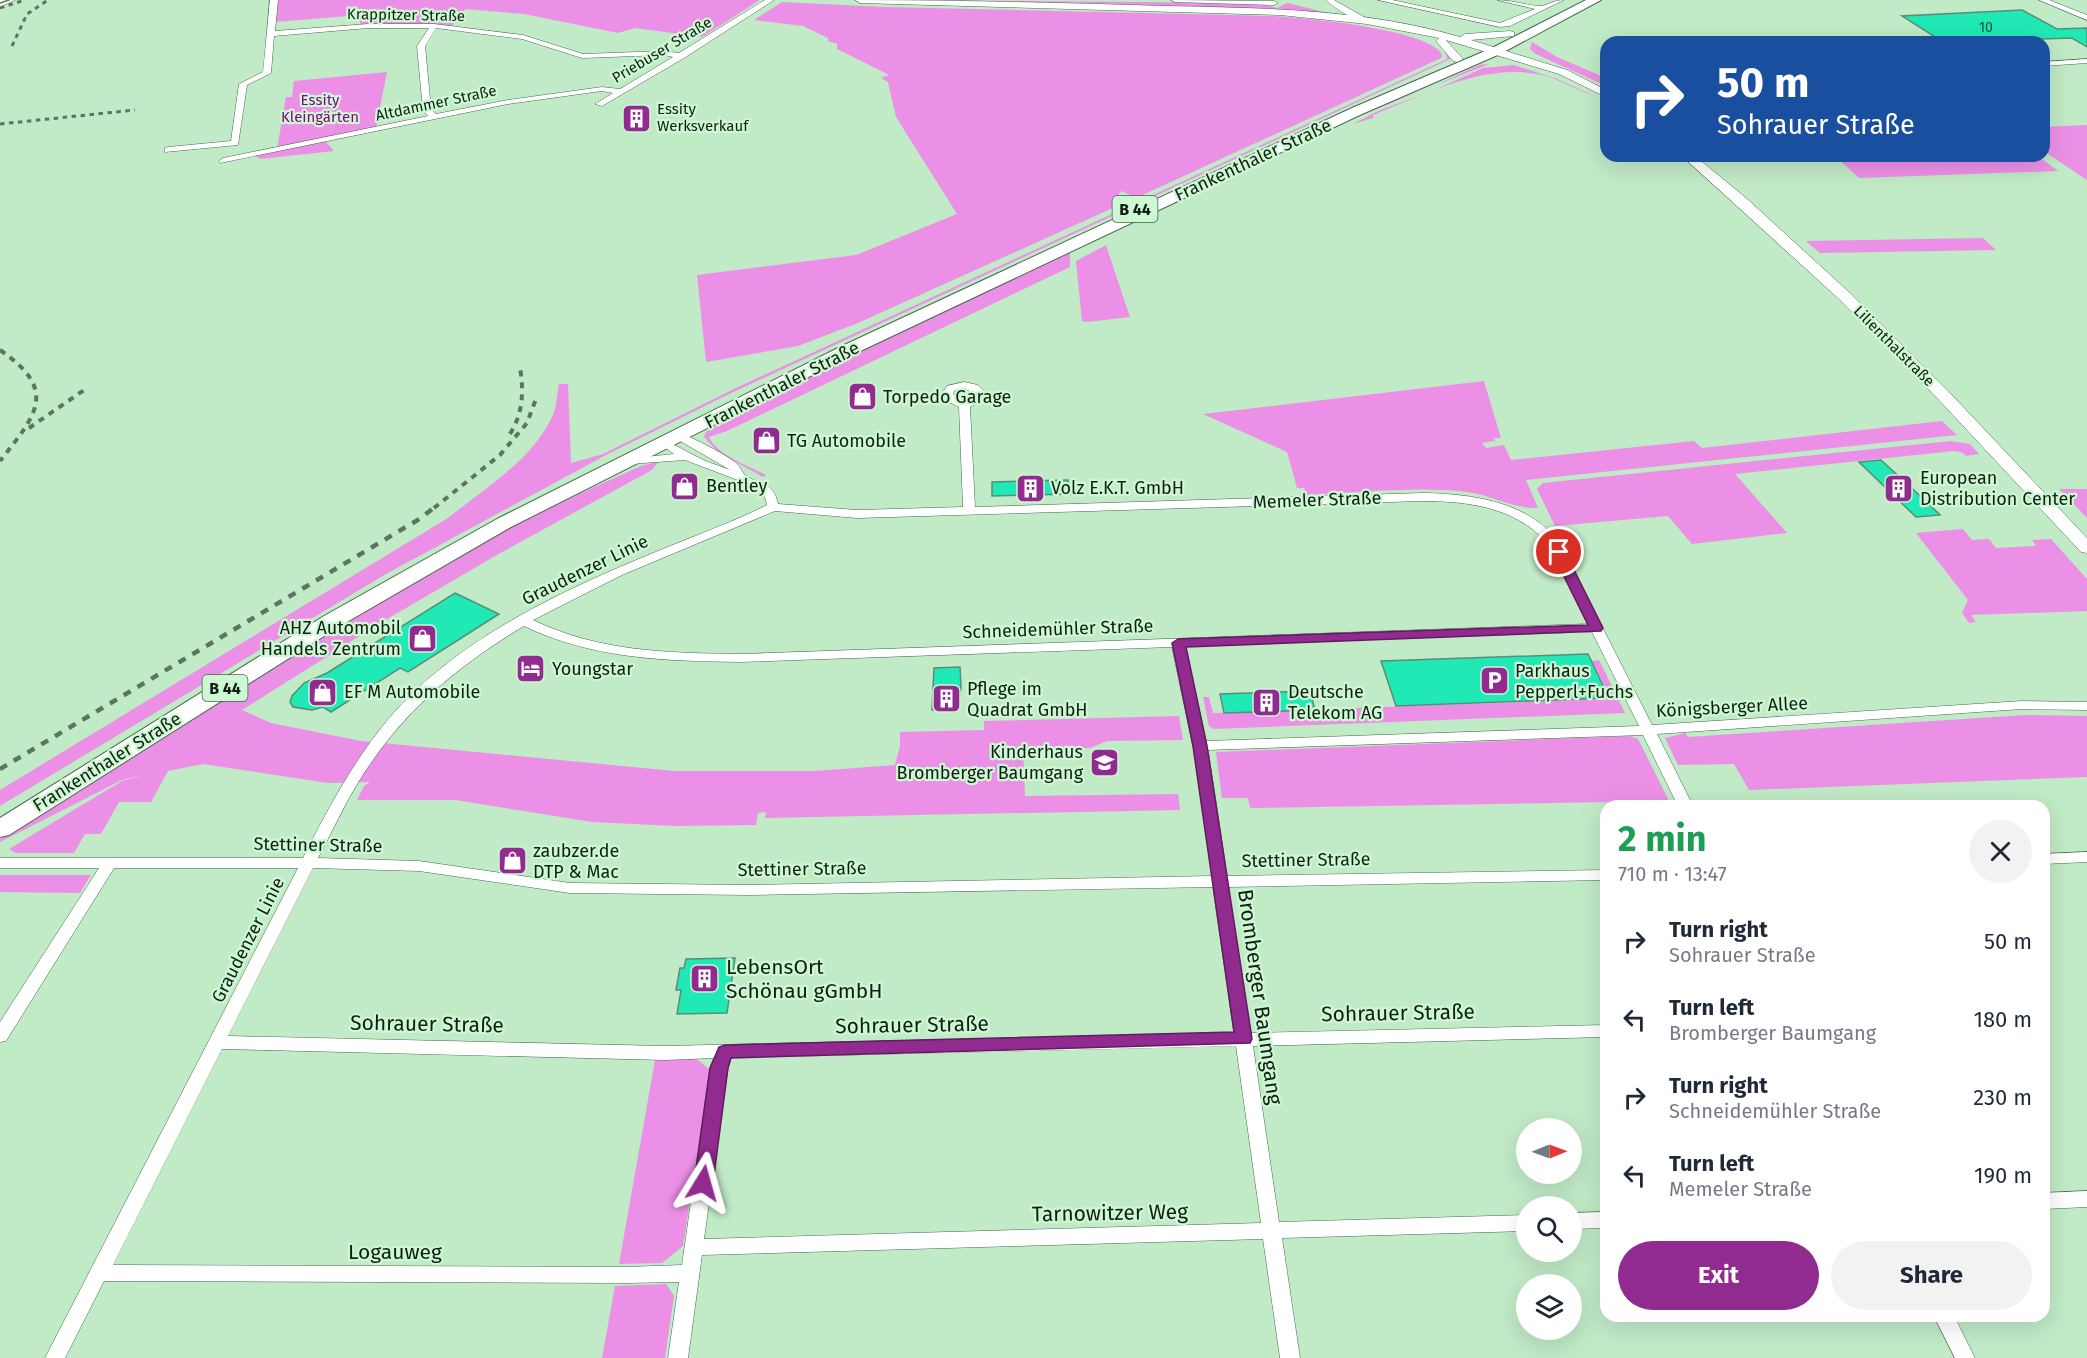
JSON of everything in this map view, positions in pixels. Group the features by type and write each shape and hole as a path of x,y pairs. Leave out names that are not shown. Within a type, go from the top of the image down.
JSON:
{"main road":[{"name":"Frankenthaler Straße","path":"1513,38 1583,0"},
{"name":"Frankenthaler Straße","path":"0,814 330,612 494,519 846,351 1595,0"},
{"name":"Frankenthaler Straße","path":"0,829 332,621 504,523 629,461 668,437"}],"street":[{"path":"0,3 9,0"},
{"path":"168,150 235,143 243,84 267,73 274,0"},
{"name":"Priebuser Straße","path":"599,104 770,0"},
{"path":"860,0 1319,15 1340,12 1367,21 1445,39 1478,54 1570,77"},
{"path":"1175,0 1274,3"},
{"path":"1329,0 1340,12"},
{"path":"1382,0 1500,25 1560,0"},
{"path":"1501,0 1542,8"},
{"path":"2043,0 2087,18"},
{"name":"Krappitzer Straße","path":"271,34 368,26 434,26 523,38 582,56 657,54 681,56"},
{"path":"434,26 421,46 427,110 434,117"},
{"path":"1445,39 1513,38 1518,50 1532,61 1600,92"},
{"path":"1445,39 1478,54 1513,61"},
{"path":"1478,54 1532,61"},
{"path":"2050,64 2087,61"},
{"name":"Altdammer Straße","path":"223,161 545,96 602,89 620,91"},
{"name":"Lilienthalstraße","path":"1695,162 1782,237 1865,315 2087,548"},
{"path":"964,406 969,510"},
{"path":"668,437 689,456 720,471 741,476 767,491 773,507"},
{"path":"668,437 732,465 741,476"},
{"path":"629,461 689,456"},
{"name":"Memeler Straße","path":"773,507 857,514 1414,497 1474,500 1515,513 1544,532 1559,552 1683,800"},
{"name":"Graudenzer Linie","path":"56,1358 343,795 386,731 418,696 445,674 482,646 525,621 568,597 645,561 773,507"},
{"name":"Schneidemühler Straße","path":"525,621 547,633 601,647 677,657 740,658 1597,628"},
{"name":"Bromberger Baumgang","path":"1178,643 1200,746 1290,1358"},
{"name":"Königsberger Allee","path":"1200,746 1647,730 2022,705 2087,706"},
{"path":"2050,859 2087,857"},
{"name":"Stettiner Straße","path":"0,863 309,863 419,866 570,888 750,890 1600,875"},
{"path":"0,1036 110,863"},
{"name":"Sohrauer Straße","path":"218,1042 725,1052 1600,1031"},
{"path":"678,1358 719,1068 725,1052"},
{"path":"2050,1201 2087,1199"},
{"path":"1582,1221 1600,1220"},
{"name":"Tarnowitzer Weg","path":"694,1247 1516,1223"},
{"name":"Logauweg","path":"100,1273 626,1275 690,1273"},
{"path":"1947,1322 1965,1358"}],"green space":[{"path":"277,0 760,0 702,37 635,28 618,33 524,14 465,9 452,26 360,25 360,15 275,22"},
{"path":"909,0 1259,3 1277,8 1287,3 1325,12"},
{"path":"782,2 885,7 1289,17 1365,26 1392,32 1433,46 1442,55 1441,58 1136,198 1122,191 1116,197 1126,202 858,323 798,346 706,362 697,275 856,255 957,214 896,117 888,82 881,78 889,75 837,49 837,44 803,26 754,20"},
{"path":"1532,42 1557,57 1600,75 1600,83 1536,54 1530,49"},
{"path":"1445,51 1451,55 1450,59 727,395 606,455 386,574 0,806 0,790 448,518 508,471 535,444 546,429 554,412 559,384 568,384 571,463 603,454 736,388 1447,59"},
{"path":"1489,64 1435,85 1479,65"},
{"path":"1514,65 1557,79 1592,95 1558,80 1537,74 1516,72 1474,77 1434,90 1483,68"},
{"name":"Essity Kleingärten","path":"387,72 376,128 277,149 286,97 292,97 294,81"},
{"path":"1429,88 1361,115 1070,252 1070,267 727,431 709,437 719,449 766,475 763,477 718,452 704,437 706,432 723,420 851,354 1353,117"},
{"path":"1429,92 1373,115 1373,118 1353,124 1378,111"},
{"path":"2087,125 2087,180 2050,155 2050,127"},
{"name":"Essity Kleingärten","path":"325,141 334,151 260,159 256,156"},
{"path":"1842,162 2046,162 2058,171 1859,178"},
{"path":"1983,238 1996,250 1820,253 1806,241"},
{"path":"1106,245 1130,317 1082,321 1076,261"},
{"path":"1484,381 1501,438 1482,443 1486,448 1504,445 1511,460 1694,441 1702,448 1942,421 1957,435 1526,480 1538,508 1529,508 1467,492 1447,490 1306,495 1304,488 1297,488 1287,452 1203,414"},
{"path":"1951,441 1970,444 1979,454 1966,456 1954,451 1735,474 1787,533 1692,544 1668,516 1555,526 1537,489 1543,483"},
{"path":"659,461 652,470 502,552 382,622 242,710 271,723 361,741 674,771 815,771 895,765 900,746 900,732 984,730 984,721 1179,716 1183,740 1107,741 1090,748 1023,749 1025,796 1178,794 1180,810 765,818 766,812 758,813 756,825 676,826 592,822 455,800 357,800 364,786 370,782 328,783 203,764 168,771 151,802 119,802 101,834 85,834 74,853 16,853 9,849 122,781 144,775 122,780 0,842 0,839 338,625 530,516 641,466"},
{"path":"2059,489 2087,489 2087,518"},
{"path":"1963,529 1972,540 1989,539 1996,548 2036,546 2032,540 2051,539 2087,579 2087,611 1971,615 1976,622 1969,623 1962,613 1968,600 1916,533"},
{"path":"1599,660 1625,713 1214,729 1209,726 1203,697 1209,697 1213,713 1611,699 1592,661"},
{"path":"2025,715 2087,716 2087,777 1749,790 1734,764 1678,765 1665,738 1685,733 1688,737"},
{"path":"1630,736 1638,739 1668,800 1250,808 1248,798 1222,798 1216,752"},
{"path":"0,875 91,875 80,893 0,892"},
{"path":"697,1059 710,1070 683,1246 662,1263 619,1264 655,1060"},
{"path":"666,1284 674,1296 665,1358 602,1358 615,1286"}],"building":[{"path":"2022,10 2057,29 2087,28 2087,47 2072,38 2050,39 2050,36 1934,36 1902,16"},
{"name":"European Distribution Center","path":"1881,460 1940,515 1916,517 1859,462"},
{"name":"Volz E.K.T. GmbH","path":"1068,480 1070,494 992,496 992,482"},
{"name":"AHZ Automobil Handels Zentrum","path":"455,593 499,614 408,672 400,668 331,712 323,707 312,710 293,707 290,702 292,696 304,683 327,673"},
{"name":"Parkhaus Pepperl+Fuchs","path":"1588,654 1609,698 1396,706 1381,661"},
{"name":"Pflege im Quadrat GmbH","path":"960,667 961,687 958,709 932,710 934,668"},
{"name":"Deutsche Telekom AG","path":"1310,691 1315,710 1224,713 1220,694"},
{"name":"LebensOrt Schönau gGmbH","path":"735,958 727,1013 677,1014 681,990 676,990 680,968 684,968 686,959"}],"tram line":[{"path":"0,3 9,0"}],"railway":[{"path":"0,8 25,0"},
{"path":"12,46 27,14 48,0"},
{"path":"0,124 135,110"},
{"path":"0,350 19,365 30,378 36,391 36,404 31,417 0,461"},
{"path":"510,434 518,418 521,402 520,368"},
{"path":"29,428 87,388"},
{"path":"434,508 500,455 527,423 536,399"},
{"path":"0,769 421,518 436,506"}],"place":[{"name":"Essity Werksverkauf","path":"636,118"},
{"name":"Torpedo Garage","path":"862,397"},
{"name":"TG Automobile","path":"766,441"},
{"name":"Bentley","path":"685,486"},
{"name":"Volz E.K.T. GmbH","path":"1030,488"},
{"name":"European Distribution Center","path":"1899,488"},
{"name":"AHZ Automobil Handels Zentrum","path":"422,638"},
{"name":"Youngstar","path":"531,669"},
{"name":"Parkhaus Pepperl+Fuchs","path":"1494,681"},
{"name":"EF M Automobile","path":"323,692"},
{"name":"Pflege im Quadrat GmbH","path":"946,699"},
{"name":"Deutsche Telekom AG","path":"1267,702"},
{"name":"Kinderhaus Bromberger Baumgang","path":"1104,762"},
{"name":"zaubzer.de DTP & Mac","path":"512,861"},
{"name":"LebensOrt Schönau gGmbH","path":"705,979"}],"route":[{"path":"703,1183 719,1068 725,1052 1244,1039 1200,746 1178,643 1597,628 1559,552"}]}
